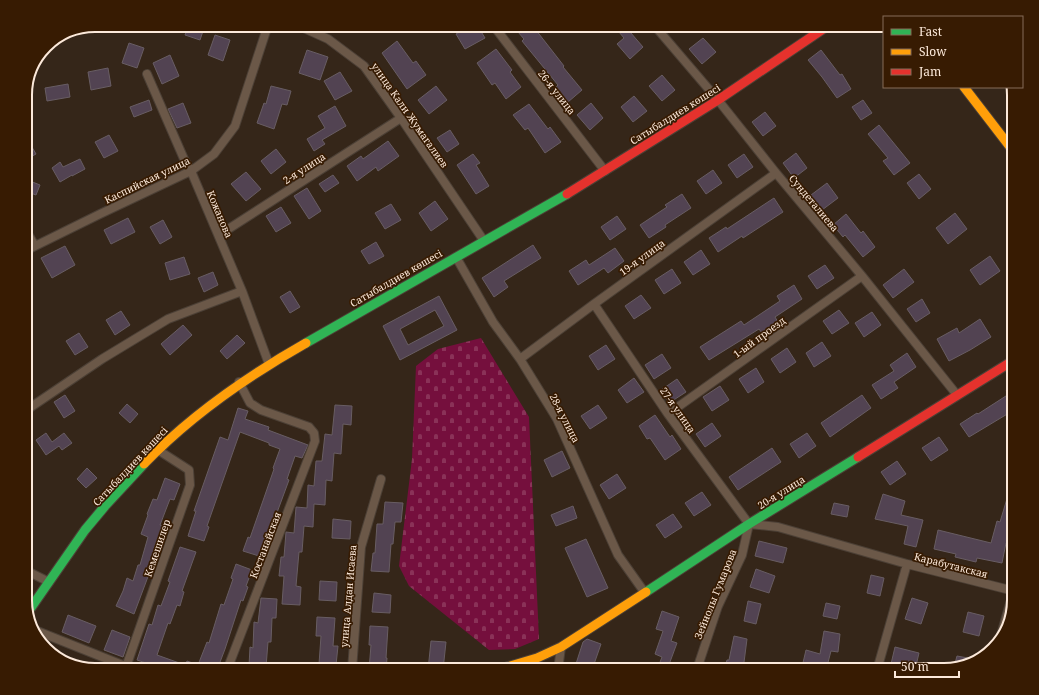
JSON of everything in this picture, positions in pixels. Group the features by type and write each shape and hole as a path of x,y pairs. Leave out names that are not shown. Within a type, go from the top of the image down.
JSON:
{"main road":[{"name":"Сатыбалдиев көшесі","path":"32,606 85,531 133,476 172,436 239,382 606,171 718,100 819,32"},
{"path":"965,88 1007,143"},
{"name":"20-я улица","path":"525,663 548,654 561,646 645,593 749,524 1007,364"}],"street":[{"name":"Каспийская улица","path":"32,248 191,171 214,154 235,126 266,32"},
{"name":"улица Кали Жумагалиев","path":"312,32 328,39 364,66 484,241"},
{"name":"26-я улица","path":"498,32 606,171"},
{"name":"Сундеталиева","path":"660,32 718,100 957,395"},
{"name":"Кожанова","path":"147,74 184,159 191,171 242,291 269,364"},
{"name":"2-я улица","path":"218,235 401,118"},
{"name":"19-я улица","path":"520,359 776,173"},
{"path":"32,241 35,246"},
{"name":"28-я улица","path":"456,257 493,322 520,359 557,420 618,555 645,593"},
{"name":"1-ый проезд","path":"668,414 862,276"},
{"path":"32,405 102,359 168,319 242,291"},
{"name":"27-я улица","path":"594,304 668,414 749,524"},
{"name":"Костанайская","path":"230,663 315,442 314,433 309,427 262,410 250,403 239,382"},
{"name":"Кемешилер","path":"127,663 190,485 190,470 158,450"},
{"name":"улица Алдан Исаева","path":"353,663 361,547 381,479"},
{"name":"Карабутакская","path":"749,524 778,527 907,564 1007,588"},
{"name":"Зейнолы Гумарова","path":"699,663 718,606 742,555 749,524"},
{"path":"878,663 907,564"},
{"path":"32,574 49,582"},
{"path":"41,633 116,663"},
{"path":"559,663 561,646"}],"green space":[{"path":"481,338 529,417 539,639 515,649 489,650 409,586 399,566 412,459 416,366 438,349"}],"building":[{"path":"186,32 203,32 200,40 185,35"},
{"path":"460,32 481,32 485,38 465,49 456,34"},
{"path":"518,32 537,32 582,90 568,102 556,87 558,85 522,41 524,39"},
{"path":"619,32 630,32 643,47 630,59 617,44 624,38"},
{"path":"215,35 230,40 223,61 208,55"},
{"path":"703,38 716,52 702,64 689,49"},
{"path":"397,41 413,63 416,61 426,75 407,89 382,53"},
{"path":"129,43 144,48 137,68 122,63"},
{"path":"496,49 512,70 510,72 521,87 506,99 495,83 492,85 477,63"},
{"path":"307,50 328,57 320,80 299,73"},
{"path":"821,50 840,75 842,74 851,89 837,98 808,60"},
{"path":"170,55 179,76 162,84 153,63"},
{"path":"108,68 111,86 91,90 88,72"},
{"path":"340,72 352,91 335,100 324,81"},
{"path":"662,75 675,90 662,101 649,86"},
{"path":"68,84 70,97 47,101 45,88"},
{"path":"271,86 291,91 287,105 282,104 274,129 257,123 264,103 266,104"},
{"path":"436,86 447,100 429,114 418,100"},
{"path":"634,96 647,111 633,122 621,107"},
{"path":"149,100 152,110 134,117 130,107"},
{"path":"863,100 872,113 861,120 852,107"},
{"path":"183,103 191,123 177,128 168,109"},
{"path":"591,103 603,118 590,130 577,115"},
{"path":"529,104 548,129 550,127 561,142 545,153 528,128 525,130 513,115"},
{"path":"335,106 346,126 322,140 325,144 314,151 307,139 325,128 318,116"},
{"path":"765,112 776,126 763,136 752,122"},
{"path":"879,125 910,163 894,175 883,161 888,158 868,134"},
{"path":"450,130 459,144 447,152 437,138"},
{"path":"109,135 118,151 104,158 95,142"},
{"path":"388,141 399,156 378,171 376,167 357,181 347,166 361,156 363,159"},
{"path":"32,147 36,154 32,156"},
{"path":"276,149 286,162 271,174 261,161"},
{"path":"796,153 807,168 794,178 783,163"},
{"path":"473,154 480,163 476,165 489,186 476,194 457,165"},
{"path":"744,154 753,167 737,178 728,165"},
{"path":"80,159 85,169 60,182 52,168 60,162 63,167"},
{"path":"713,170 722,183 706,194 697,181"},
{"path":"246,172 261,189 246,201 231,184"},
{"path":"919,174 931,189 919,199 907,183"},
{"path":"333,175 339,183 325,192 319,184"},
{"path":"32,182 40,185 36,195 32,194"},
{"path":"827,183 838,198 822,210 811,195"},
{"path":"307,188 321,211 309,219 294,196"},
{"path":"682,194 691,208 665,225 666,227 649,238 640,225 667,207 665,205"},
{"path":"774,198 783,212 718,252 709,238 726,227 727,229"},
{"path":"435,201 448,219 431,231 419,213"},
{"path":"391,204 401,220 385,229 375,213"},
{"path":"281,207 291,223 276,232 266,216"},
{"path":"955,213 967,229 948,244 936,228"},
{"path":"846,214 861,233 863,231 875,247 863,257 845,235 843,237 833,225"},
{"path":"617,216 626,229 610,240 601,227"},
{"path":"128,218 135,232 111,244 104,230"},
{"path":"163,220 172,237 160,244 150,227"},
{"path":"376,242 384,256 369,264 361,251"},
{"path":"533,245 541,258 504,281 508,287 494,297 482,278"},
{"path":"65,246 75,265 52,278 41,258"},
{"path":"615,248 624,261 608,273 604,268 578,285 569,271 586,260 589,265"},
{"path":"701,250 710,264 693,275 684,262"},
{"path":"990,256 1000,271 980,285 970,270"},
{"path":"184,257 190,274 170,280 165,263"},
{"path":"825,265 834,278 817,289 808,276"},
{"path":"672,269 681,283 664,294 655,280"},
{"path":"904,269 914,282 893,298 883,285"},
{"path":"213,272 218,285 204,292 198,278"},
{"path":"794,285 802,299 775,317 778,322 762,333 759,329 709,360 700,347 741,321 744,325 780,301 777,296"},
{"path":"290,291 300,307 290,313 280,297"},
{"path":"641,295 651,308 634,319 625,306"},
{"path":"439,296 457,330 400,360 383,326","holes":["435,310 444,326 408,345 400,329"]},
{"path":"922,299 930,313 916,322 907,309"},
{"path":"839,310 849,323 832,334 823,321"},
{"path":"121,311 130,325 115,335 106,320"},
{"path":"872,312 881,325 864,337 855,323"},
{"path":"980,319 991,337 949,361 937,339 957,328 959,333"},
{"path":"183,325 192,335 170,355 161,344"},
{"path":"79,333 88,347 75,355 66,341"},
{"path":"237,335 245,343 227,359 220,351"},
{"path":"822,342 831,356 814,367 806,353"},
{"path":"606,345 615,359 598,370 589,356"},
{"path":"787,348 796,362 780,373 771,359"},
{"path":"907,353 916,367 894,382 898,388 881,399 872,385 894,371 890,365"},
{"path":"662,354 671,368 654,379 645,365"},
{"path":"756,368 764,382 748,393 739,379"},
{"path":"634,378 644,392 627,403 618,390"},
{"path":"677,379 686,392 669,403 661,390"},
{"path":"720,386 729,400 712,411 703,397"},
{"path":"65,395 75,411 64,418 54,402"},
{"path":"862,395 871,408 830,437 821,423"},
{"path":"1007,395 1007,414 969,437 960,424 977,413 978,414"},
{"path":"127,404 138,414 130,423 119,413"},
{"path":"335,405 352,406 351,425 343,424 341,454 334,453 332,481 326,480 325,505 314,504 313,527 304,526 302,552 299,552 296,586 301,587 300,605 282,604 284,576 279,576 281,557 284,557 286,532 294,533 296,507 307,508 308,485 314,486 316,461 322,461 325,434 332,435"},
{"path":"598,405 607,418 590,429 581,416"},
{"path":"238,408 248,411 245,419 269,427 268,430 308,445 302,458 295,456 287,479 289,480 268,537 266,536 259,556 243,551 248,537 250,538 280,449 269,445 269,443 240,432 207,526 209,527 204,541 188,536 196,511 194,511 220,437 228,440"},
{"path":"655,415 670,437 672,435 681,449 665,460 650,438 647,439 639,426"},
{"path":"712,423 721,436 705,447 696,434"},
{"path":"46,433 52,442 64,433 72,443 62,450 59,446 46,455 36,440"},
{"path":"807,433 816,446 799,458 790,444"},
{"path":"939,437 948,450 931,461 922,448"},
{"path":"772,448 781,462 738,490 729,477"},
{"path":"562,451 570,468 552,477 544,460"},
{"path":"897,461 906,474 890,485 881,472"},
{"path":"87,468 97,478 86,488 77,479"},
{"path":"617,474 626,488 609,499 600,485"},
{"path":"165,478 180,484 174,500 170,499 160,525 162,526 154,548 158,550 134,614 116,606 127,578 133,581 138,565 140,565 148,537 141,534 153,499 157,500"},
{"path":"702,492 711,505 694,516 685,503"},
{"path":"883,494 905,501 901,515 923,520 916,547 904,544 908,526 875,519"},
{"path":"1007,499 1007,543 1002,563 977,558 976,562 955,557 956,554 934,549 938,530 991,543 997,521 1000,522"},
{"path":"385,502 403,503 401,522 395,522 393,544 391,544 389,572 371,571 373,553 375,553 377,524 383,524"},
{"path":"834,503 849,506 847,517 831,514"},
{"path":"573,506 577,518 556,526 551,515"},
{"path":"673,514 682,527 665,538 656,525"},
{"path":"333,519 351,521 350,539 332,538"},
{"path":"586,539 608,588 587,597 565,548"},
{"path":"759,541 787,548 783,563 755,556"},
{"path":"180,547 196,552 182,591 184,592 180,606 177,605 170,624 168,623 157,655 179,663 146,663 137,660 149,624 152,625 158,605 161,606 170,582 168,581"},
{"path":"236,564 252,570 246,586 248,587 243,601 241,600 220,663 199,663 207,642 209,643 221,604 224,605 233,579 231,578"},
{"path":"756,569 775,576 769,593 750,587"},
{"path":"871,575 884,578 880,596 867,593"},
{"path":"320,581 337,582 336,601 319,600"},
{"path":"374,593 391,595 390,613 372,612"},
{"path":"261,598 277,599 276,618 272,618 271,642 268,642 266,663 249,663 250,647 253,648 254,622 258,623"},
{"path":"912,598 928,603 921,624 905,619"},
{"path":"748,601 761,604 756,624 744,621"},
{"path":"826,603 840,606 837,619 823,616"},
{"path":"662,611 679,617 671,641 677,643 670,663 660,663 662,657 655,654 663,631 656,629"},
{"path":"968,612 984,616 979,636 963,632"},
{"path":"68,615 96,626 89,643 62,632"},
{"path":"317,617 335,618 333,646 338,646 336,663 319,663 321,636 316,636"},
{"path":"370,626 388,627 387,663 370,663 371,645 369,645"},
{"path":"112,630 130,637 123,657 104,650"},
{"path":"824,631 840,634 838,652 831,651 828,663 803,663 806,650 820,654"},
{"path":"734,636 747,639 744,663 726,663 727,660 729,660"},
{"path":"587,639 601,644 594,663 576,663 583,642"},
{"path":"431,641 446,642 444,663 429,663"},
{"path":"895,647 919,653 917,663 891,663"},
{"path":"957,656 968,658 960,661 955,662"}],"traffic: fast":[{"path":"306,343 567,194"},
{"path":"646,592 749,524 858,457"},
{"path":"32,606 85,530 144,464"}],"traffic: slow":[{"path":"965,88 1007,143"},
{"path":"144,464 181,429 220,398 262,369 306,343"},
{"path":"520,663 537,658 561,647 646,592"}],"traffic: jam":[{"path":"567,194 718,100 819,32"},
{"path":"858,457 1007,364"}]}
